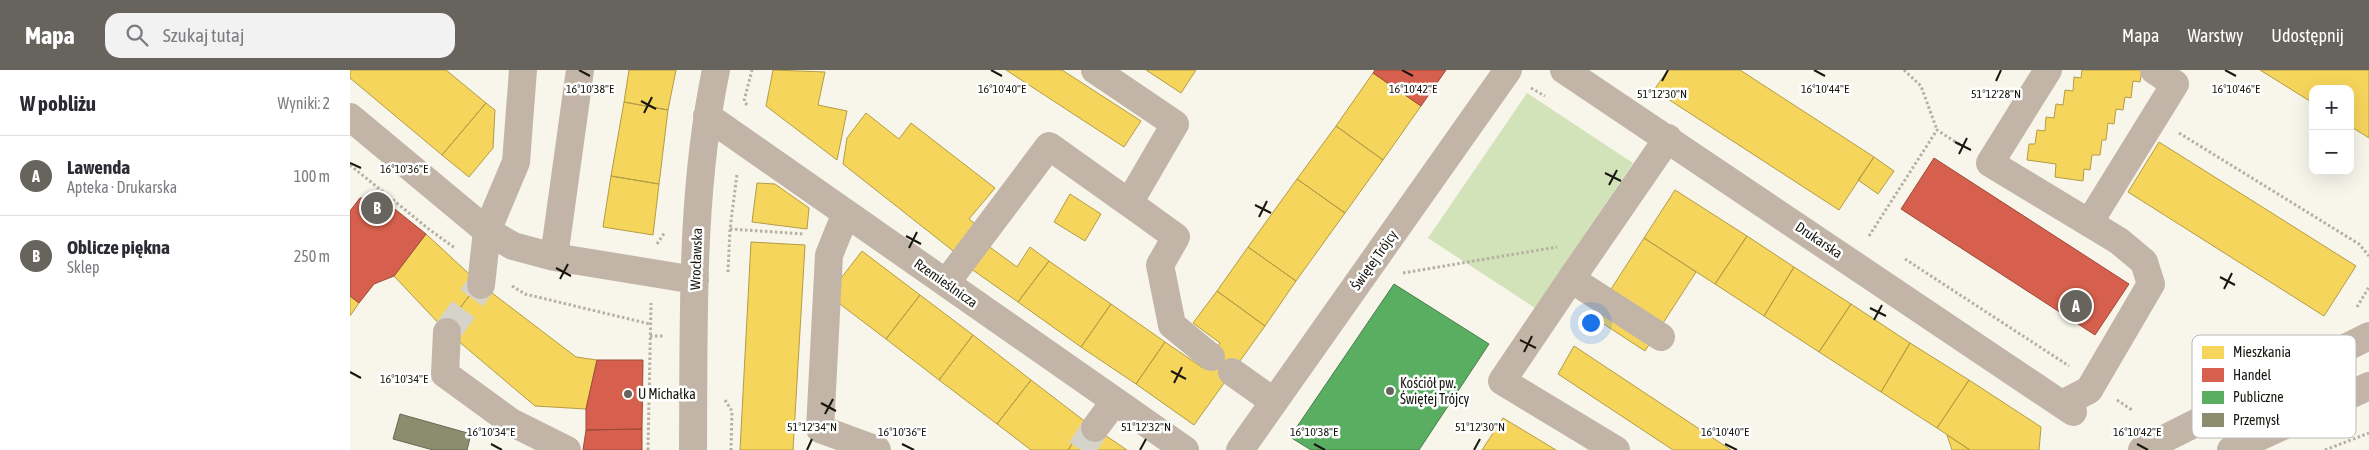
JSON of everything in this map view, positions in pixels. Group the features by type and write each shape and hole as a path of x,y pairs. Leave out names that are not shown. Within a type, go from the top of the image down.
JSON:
{"street":[{"path":"481,285 488,231 516,162 523,70"},
{"path":"554,257 580,70"},
{"name":"Wrocławska","path":"693,450 695,280 707,116 716,70"},
{"path":"1095,70 1175,124 1129,203"},
{"name":"Drukarska","path":"1564,70 2068,408 2089,390 2151,284 2144,262 2119,241 2089,223"},
{"path":"2048,70 1990,163 2089,223 2154,118 2171,75"},
{"name":"Świętej Trójcy","path":"1240,450 1272,401 1517,79"},
{"name":"Rzemieślnicza","path":"707,116 1185,450"},
{"path":"353,125 488,231 513,246 554,257 695,280"},
{"path":"1616,450 1502,381 1668,138"},
{"path":"946,283 1049,146 1176,237 1160,266 1172,325 1221,365 1272,401"},
{"path":"846,213 829,255 820,429 878,450"},
{"path":"1571,279 1661,337"},
{"path":"447,332 445,374 510,422 566,450"},
{"path":"2356,343 2369,336"},
{"path":"1095,428 1115,401"},
{"path":"2142,450 2192,425"},
{"path":"2231,450 2258,438"}],"path":[{"path":"1904,70 1922,86 1936,130 1990,163"},
{"path":"1517,79 1550,99"},
{"path":"2154,118 2359,244 2369,256"},
{"path":"1869,236 1936,130"},
{"path":"727,279 736,178 750,146"},
{"path":"1397,274 1598,240"},
{"path":"648,450 651,274"},
{"path":"2357,307 2369,288"},
{"path":"723,396 732,411 731,450"},
{"path":"2325,450 2369,434"}],"green space":[{"path":"1527,93 1633,163 1535,308 1428,238"}],"building: Mieszkania":[{"path":"350,70 446,70 486,103 442,155 350,78"},
{"path":"629,70 676,70 668,110 624,102"},
{"path":"773,70 825,72 818,105 847,111 837,160 766,106"},
{"path":"1006,70 1062,70 1141,121 1124,147"},
{"path":"1146,70 1196,70 1181,93"},
{"path":"1668,70 1740,70 1874,157 1839,210 1654,90"},
{"path":"2082,70 2142,70 2140,82 2133,81 2131,98 2125,97 2123,110 2116,109 2114,124 2108,123 2106,140 2102,140 2100,155 2092,155 2090,170 2084,169 2083,181 2055,177 2056,164 2027,160 2029,144 2035,144 2037,130 2045,131 2046,117 2054,118 2056,104 2063,105 2065,90 2073,91 2074,77 2081,78"},
{"path":"2260,70 2369,70 2369,138 2354,129 2354,85 2309,85 2309,101"},
{"path":"1373,73 1421,106 1383,160 1336,126"},
{"path":"624,102 668,110 659,184 611,176"},
{"path":"486,103 495,110 493,148 469,177 442,155"},
{"path":"866,113 899,139 911,123 995,188 969,219 979,227 957,254 843,164 847,138"},
{"path":"1336,126 1383,160 1345,213 1297,179"},
{"path":"2159,142 2356,266 2324,316 2128,192"},
{"path":"1874,157 1894,171 1878,194 1858,180"},
{"path":"611,176 659,184 653,235 603,227"},
{"path":"1297,179 1345,213 1296,281 1248,247"},
{"path":"757,183 775,184 809,208 807,229 752,222"},
{"path":"1675,190 1747,236 1715,284 1644,238"},
{"path":"1070,194 1101,214 1085,241 1054,222"},
{"path":"426,234 479,283 444,329 394,276"},
{"path":"1747,236 1794,267 1764,316 1715,284"},
{"path":"1644,238 1696,272 1645,351 1593,317"},
{"path":"751,242 805,245 793,450 740,450"},
{"path":"987,245 1017,267 1030,247 1049,261 1018,302 970,268"},
{"path":"1248,247 1296,281 1265,326 1217,291"},
{"path":"862,251 920,295 886,339 828,295"},
{"path":"1049,261 1111,304 1081,347 1018,302"},
{"path":"1794,267 1851,304 1819,352 1764,316"},
{"path":"479,283 576,357 597,360 586,409 535,406 444,329"},
{"path":"1217,291 1265,326 1194,425 1136,384 1165,342 1203,368 1220,343 1193,323"},
{"path":"920,295 973,335 939,380 886,339"},
{"path":"350,296 359,303 350,316"},
{"path":"1111,304 1165,342 1136,384 1081,347"},
{"path":"1851,304 1910,343 1881,392 1819,352"},
{"path":"973,335 1031,380 997,424 939,380"},
{"path":"1910,343 1969,380 1937,428 1881,392"},
{"path":"1574,346 1731,450 1673,450 1558,374"},
{"path":"1031,380 1087,423 1068,450 1031,450 997,424"},
{"path":"1969,380 2041,427 2039,450 1970,450 1937,428"},
{"path":"1503,418 1556,450 1482,450"},
{"path":"1087,423 1127,450 1068,450"},
{"path":"1947,435 1970,450 1952,450"}],"building: Handel":[{"path":"1375,70 1446,70 1421,106 1373,73"},
{"path":"1934,158 2129,284 2095,335 1901,209"},
{"path":"360,198 381,198 426,234 394,276 374,284 359,303 350,296 350,211"},
{"path":"597,360 643,360 642,429 586,430 586,409"},
{"path":"642,429 642,450 583,450 586,430"}],"building: Publiczne":[{"name":"Kościół pw. Świętej Trójcy","path":"1394,284 1489,344 1419,450 1311,450 1290,437"}],"building: Przemysł":[{"path":"400,414 471,434 467,450 433,450 393,439"}],"tunnel":[{"path":"447,332 481,285"},
{"path":"1081,450 1095,428"}],"place":[{"name":"Oblicze piękna","path":"377,208"},
{"name":"Lawenda","path":"2076,306"},
{"name":"Kościół pw. Świętej Trójcy","path":"1390,391"},
{"name":"U Michałka","path":"628,394"}]}
